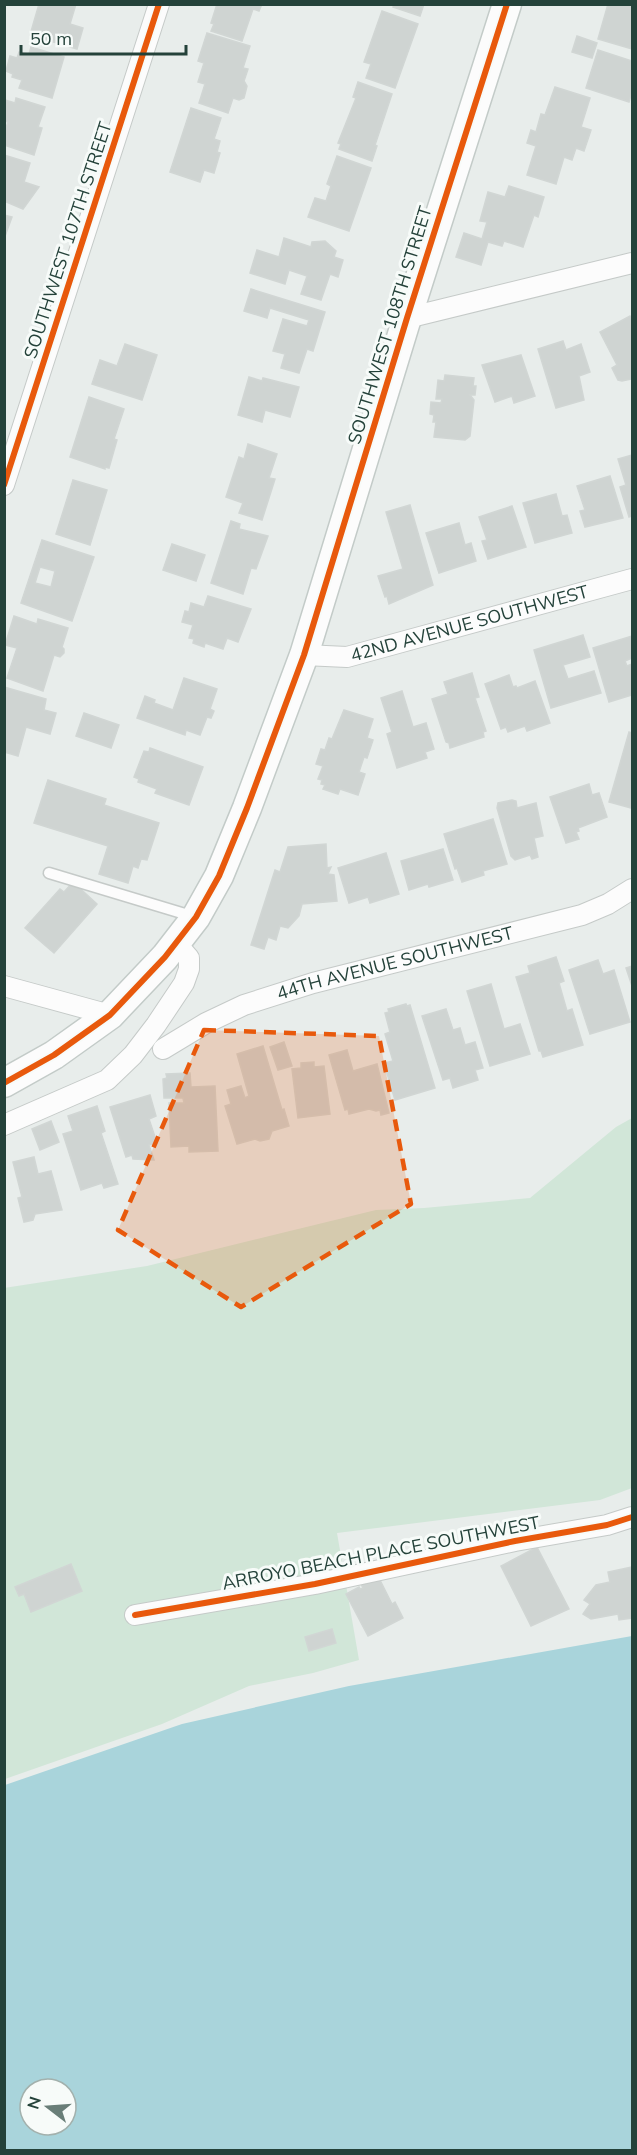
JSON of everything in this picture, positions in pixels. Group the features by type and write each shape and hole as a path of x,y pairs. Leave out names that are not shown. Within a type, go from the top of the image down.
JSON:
{"street":[{"name":"SOUTHWEST 107TH STREET","path":"4,485 159,4"},
{"name":"SOUTHWEST 108TH STREET","path":"4,1083 54,1055 110,1015 176,943 196,917 219,876 304,655 407,318 507,4"},
{"path":"407,318 633,263"},
{"name":"42ND AVENUE SOUTHWEST","path":"304,655 347,657 633,579"},
{"name":"44TH AVENUE SOUTHWEST","path":"163,1049 206,1023 244,1005 313,983 582,915 608,904 633,889"},
{"path":"4,1125 107,1080 133,1055 184,983 189,969 189,958 176,943"},
{"path":"4,986 110,1015"},
{"name":"ARROYO BEACH PLACE SOUTHWEST","path":"135,1615 315,1584 514,1541 607,1525 633,1517"}],"lane":[{"path":"49,873 196,917"}],"highlighted area":[{"path":"204,1030 379,1036 411,1204 241,1307 118,1230"}],"green space":[{"path":"632,1118 632,1488 600,1500 337,1533 359,1660 313,1673 249,1686 162,1724 5,1779 4,1288 147,1266 376,1210 530,1198 616,1127"}],"water":[{"path":"632,1636 632,2150 5,2150 5,1785 182,1724 349,1686"}],"building":[{"path":"39,4 76,4 70,24 83,28 77,49 30,35"},
{"path":"217,4 262,4 259,11 253,9 242,41 211,31"},
{"path":"394,4 424,4 420,16 393,7"},
{"path":"608,4 632,5 632,49 598,39"},
{"path":"382,11 418,24 395,88 366,78 371,64 364,62"},
{"path":"207,33 250,46 243,68 248,69 244,81 247,86 244,98 239,100 233,98 228,113 199,103 205,84 198,82 204,63 198,61"},
{"path":"577,36 597,43 592,58 572,52"},
{"path":"31,47 64,57 52,98 19,88 22,80 12,77 13,74 6,71 10,56 17,58 19,52 29,54"},
{"path":"598,50 632,61 632,92 629,102 586,88"},
{"path":"358,82 392,94 372,161 339,149 341,144 338,143 356,98 353,97"},
{"path":"555,87 590,98 581,127 591,130 584,151 576,148 572,160 564,157 556,184 527,175 536,146 527,143 531,130 536,132 541,114 545,115"},
{"path":"16,98 45,107 38,127 42,128 34,155 4,145 4,133 8,122 4,121 4,102 5,100 15,103"},
{"path":"191,108 221,118 214,139 220,141 217,152 220,153 214,173 204,170 200,182 170,172"},
{"path":"4,155 30,163 24,182 39,187 23,209 4,201"},
{"path":"337,156 371,168 349,231 308,217 315,198 326,201 331,186 327,184"},
{"path":"509,186 544,197 538,217 534,215 523,247 504,241 502,246 488,242 481,265 456,257 464,233 482,239 487,222 480,221 488,192 505,197"},
{"path":"4,215 12,217 4,239"},
{"path":"284,238 311,247 312,242 325,241 336,251 334,257 343,260 338,277 330,274 321,300 301,294 307,276 289,270 285,284 250,273 257,250 279,257"},
{"path":"251,289 325,312 313,351 307,349 299,373 281,368 285,354 273,351 283,319 307,326 309,320 270,308 267,318 244,311"},
{"path":"630,316 632,320 632,379 622,381 618,380 612,368 617,365 600,332"},
{"path":"563,341 566,350 581,344 590,372 579,376 584,400 556,408 538,349"},
{"path":"125,344 157,355 142,400 92,384 100,360 117,366"},
{"path":"521,355 535,396 514,403 512,396 495,402 482,365"},
{"path":"445,375 474,378 475,395 470,395 474,400 470,436 465,440 434,437 436,422 433,422 434,415 430,414 431,402 441,403 442,399 436,399 438,380 444,381"},
{"path":"249,377 299,387 290,417 265,410 262,422 238,415"},
{"path":"89,397 124,409 114,439 117,440 109,468 105,467 105,469 70,457"},
{"path":"248,444 277,454 269,478 275,479 262,520 239,513 243,503 226,497 239,457 244,459"},
{"path":"632,455 632,516 629,517 620,487 626,485 618,459"},
{"path":"610,476 623,518 585,527 580,511 585,510 577,486"},
{"path":"73,480 107,490 90,545 56,534"},
{"path":"556,494 562,516 567,515 572,533 535,543 523,503"},
{"path":"410,505 433,585 389,604 378,576 403,569 386,512"},
{"path":"512,506 526,547 488,559 482,541 487,540 479,517"},
{"path":"231,521 240,524 239,529 268,536 256,569 251,568 243,594 211,583"},
{"path":"459,523 465,545 471,543 476,561 439,573 426,533"},
{"path":"42,540 94,557 72,621 21,603","holes":["40,567 55,571 51,587 35,583"]},
{"path":"172,544 205,555 196,581 163,570"},
{"path":"208,596 251,609 238,642 227,638 223,649 205,643 204,647 193,643 194,639 189,638 193,625 182,622 185,611 189,612 191,603 204,607"},
{"path":"14,616 37,624 38,619 68,628 62,647 64,653 60,657 54,655 43,691 7,678 17,648 5,645"},
{"path":"583,635 590,657 563,665 568,679 594,671 601,693 551,708 534,650"},
{"path":"632,636 632,658 625,661 627,666 632,664 632,695 609,702 593,648"},
{"path":"472,673 479,697 475,698 486,731 483,732 484,737 450,748 432,699 448,694 444,682"},
{"path":"509,675 513,687 517,688 535,681 550,723 527,731 525,726 508,732 506,727 501,729 485,684"},
{"path":"184,678 217,689 210,709 214,711 211,718 207,717 200,735 186,730 185,735 137,718 145,696 155,700 154,703 173,710"},
{"path":"4,687 46,699 44,710 56,713 50,734 26,727 18,756 4,752"},
{"path":"402,691 413,727 426,723 434,749 425,752 427,758 397,768 387,734 392,732 381,698"},
{"path":"344,710 373,719 367,738 373,740 359,772 365,774 358,795 340,789 338,794 323,789 325,785 321,784 322,780 318,779 323,766 316,764 321,749 325,750 329,738 332,739"},
{"path":"84,713 119,725 111,748 76,736"},
{"path":"629,732 632,733 631,808 609,802"},
{"path":"150,748 203,767 189,805 155,793 157,789 138,782 139,779 134,777 144,751 149,752"},
{"path":"48,780 106,799 104,805 159,823 147,860 141,859 138,868 133,866 128,883 99,874 108,846 34,823"},
{"path":"589,784 592,795 599,793 607,817 578,828 579,831 576,832 579,839 566,843 550,797"},
{"path":"516,801 517,808 536,803 543,836 534,838 538,857 532,859 530,855 515,860 511,856 497,808 498,803"},
{"path":"493,819 507,864 483,871 484,875 462,882 457,868 455,869 444,834"},
{"path":"326,844 327,868 331,867 328,874 334,875 337,901 302,904 299,916 288,928 280,926 276,940 268,937 264,949 251,945 275,870 280,872 288,847"},
{"path":"443,849 453,880 409,890 401,861"},
{"path":"386,853 399,894 370,903 368,897 349,903 338,868"},
{"path":"73,882 97,904 54,953 25,928 60,889 64,892"},
{"path":"556,957 564,981 559,983 567,1011 572,1009 583,1045 543,1057 539,1051 516,977 530,973 528,966"},
{"path":"598,960 603,974 614,970 630,1022 590,1034 569,970"},
{"path":"632,966 632,986 626,968"},
{"path":"491,984 504,1029 520,1024 530,1054 490,1066 467,991"},
{"path":"410,1005 435,1088 395,1100 384,1063 393,1061 385,1034 390,1032 385,1013 389,1012 388,1009"},
{"path":"446,1009 453,1030 460,1028 465,1045 475,1042 483,1068 475,1070 478,1080 453,1088 450,1078 443,1080 422,1016"},
{"path":"284,1042 292,1066 278,1070 270,1047"},
{"path":"263,1046 289,1126 272,1131 269,1139 260,1141 255,1139 237,1144 225,1106 231,1104 227,1090 241,1086 245,1098 249,1096 237,1054"},
{"path":"347,1050 353,1071 377,1064 389,1113 381,1115 380,1110 369,1109 349,1114 348,1109 345,1110 329,1055"},
{"path":"314,1062 314,1067 324,1066 330,1114 298,1118 292,1069 301,1068 301,1063"},
{"path":"190,1073 191,1087 215,1086 218,1151 189,1152 189,1146 171,1147 169,1103 184,1103 183,1098 164,1098 163,1079 167,1078 166,1074"},
{"path":"150,1095 156,1116 149,1119 157,1143 149,1145 154,1160 133,1159 132,1155 126,1157 110,1107"},
{"path":"97,1106 105,1131 101,1133 118,1184 104,1188 102,1183 81,1190 63,1134 73,1131 68,1116"},
{"path":"51,1121 59,1142 40,1150 32,1129"},
{"path":"34,1157 38,1174 51,1171 62,1210 35,1214 33,1220 24,1222 18,1198 22,1197 13,1162"},
{"path":"537,1547 569,1609 531,1626 501,1566"},
{"path":"71,1564 82,1591 31,1612 24,1594 19,1596 15,1587"},
{"path":"632,1567 632,1618 619,1620 618,1614 591,1619 583,1614 590,1604 584,1600 596,1585 610,1582 608,1572"},
{"path":"378,1576 392,1604 395,1602 403,1618 368,1636 346,1594 359,1587 363,1588 361,1584"},
{"path":"332,1629 336,1643 309,1651 305,1637"}],"cycle path":[{"path":"4,485 159,4"},
{"path":"4,1083 54,1055 110,1015 165,957 196,917 219,876 304,655 407,318 507,4"},
{"path":"135,1615 315,1584 515,1541 607,1525 632,1517"}]}
